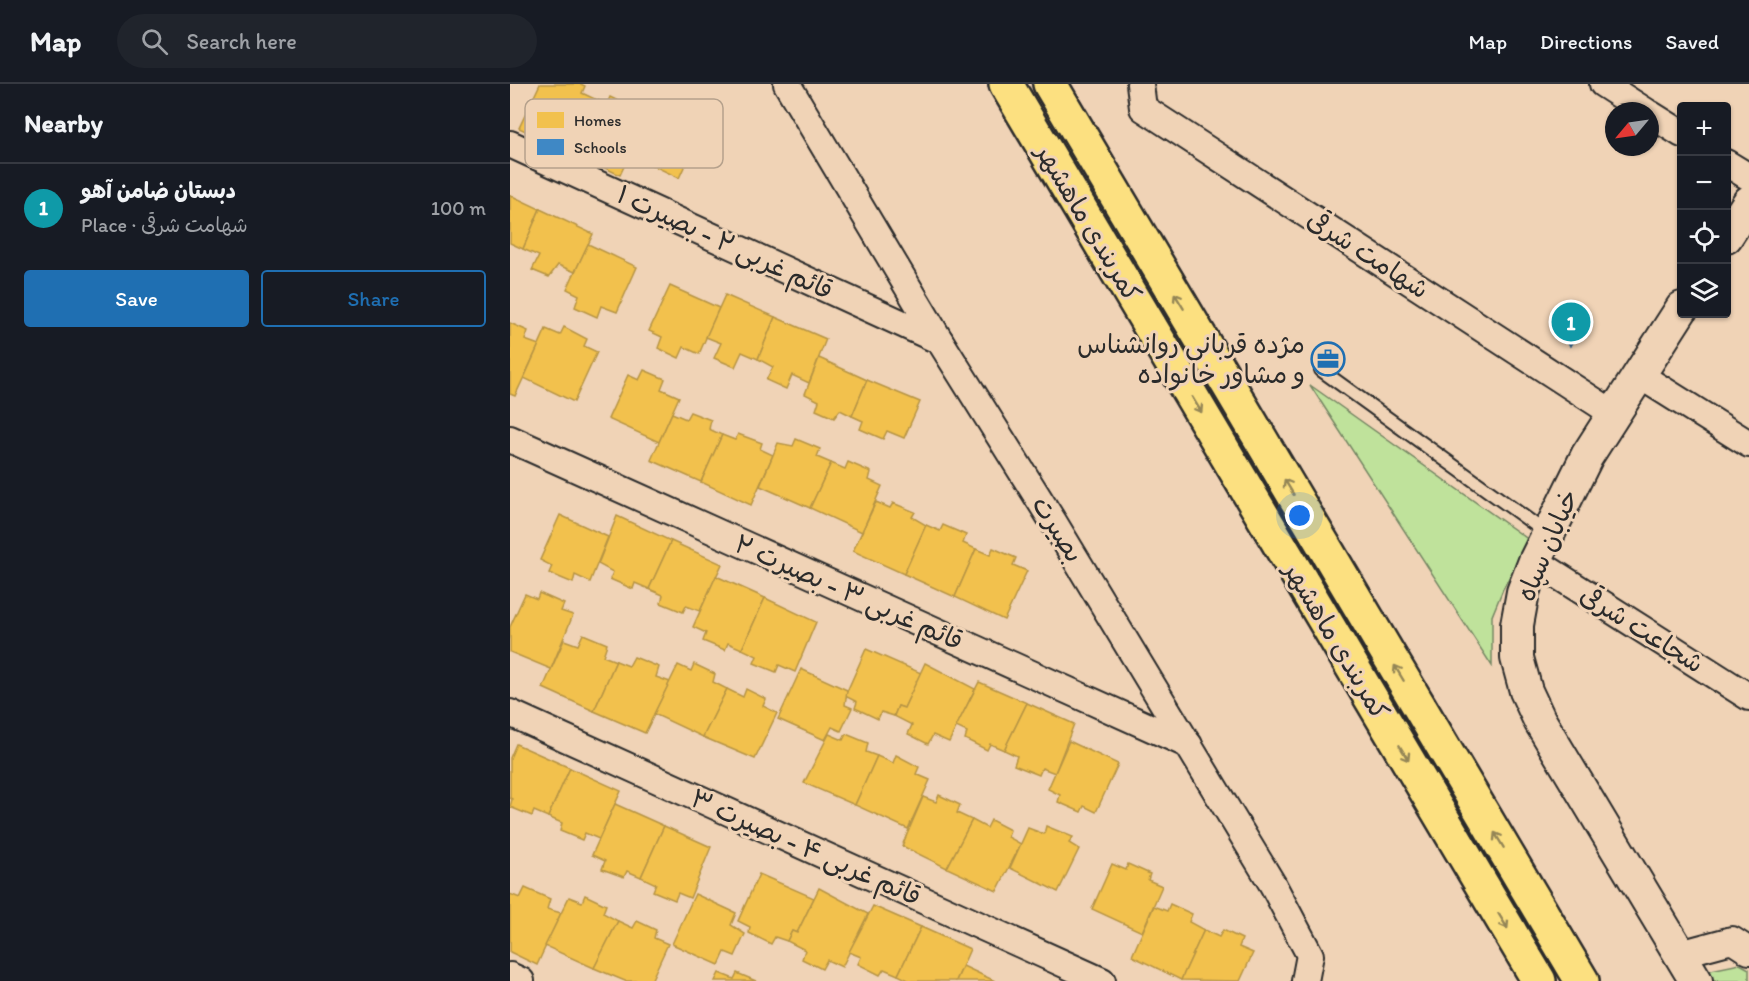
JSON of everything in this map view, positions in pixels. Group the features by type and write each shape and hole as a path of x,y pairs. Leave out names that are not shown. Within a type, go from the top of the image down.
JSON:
{"main road":[{"name":"کمربندی ماهشهر","path":"1006,84 1539,981"},
{"name":"کمربندی ماهشهر","path":"1050,84 1582,981"}],"street":[{"name":"بصیرت","path":"787,84 940,341 1054,523 1273,885 1310,954 1305,981"},
{"name":"شهامت شرقی","path":"1140,84 1143,108 1614,414"},
{"path":"1603,84 1631,102"},
{"path":"1659,120 1677,131"},
{"name":"قائم غربی ۲ - بصیرت ۱","path":"510,144 525,151"},
{"path":"1731,166 1749,177"},
{"name":"قائم غربی ۲ - بصیرت ۱","path":"562,168 940,341"},
{"path":"1731,229 1749,202"},
{"name":"خیابان سپاه","path":"1677,316 1587,456 1522,592 1517,625 1518,658 1526,691 1540,721 1696,981"},
{"path":"1639,375 1749,444"},
{"name":"قائم غربی ۳ - بصیرت ۲","path":"510,439 1188,745"},
{"name":"شجاعت شرقی","path":"1542,548 1749,697"},
{"name":"قائم غربی ۴ - بصیرت ۳","path":"510,713 1102,981"},
{"path":"1680,954 1732,940 1749,951"},
{"path":"510,976 521,981"}],"lane":[{"path":"1321,370 1542,548"}],"green space":[{"path":"1310,385 1529,540 1503,589 1492,616 1492,666"},
{"path":"1740,964 1749,969 1749,981 1712,981 1706,971"}],"building: Homes":[{"path":"540,84 581,84 585,86 582,93 595,99 533,99"},
{"path":"525,115 525,131 519,128"},
{"path":"605,168 623,168 620,175"},
{"path":"658,168 684,168 679,178"},
{"path":"510,195 540,209 523,249 510,243"},
{"path":"540,209 593,234 575,272 558,265 549,277 532,270 539,256 523,249"},
{"path":"588,244 637,267 617,312 601,306 597,317 575,307 579,295 567,289"},
{"path":"670,286 719,308 699,354 684,347 679,358 658,348 662,337 649,331"},
{"path":"725,295 775,317 758,359 742,352 735,367 714,358 721,343 706,337"},
{"path":"775,317 826,339 809,383 792,375 786,389 766,380 773,367 758,359"},
{"path":"510,323 528,331 525,340 539,345 515,396 510,394"},
{"path":"564,327 587,339 584,346 597,352 574,402 524,378 546,329 560,335"},
{"path":"819,358 867,380 852,416 840,410 834,418 816,410 819,401 805,394"},
{"path":"644,370 665,379 661,389 679,397 659,442 608,419 628,375 639,380"},
{"path":"867,380 920,402 904,438 887,431 883,439 860,429 863,421 852,416"},
{"path":"690,412 711,420 709,429 722,435 701,482 651,460 672,413 686,419"},
{"path":"738,434 762,443 760,449 773,455 751,505 701,482 722,435 735,440"},
{"path":"796,439 820,449 817,457 831,463 810,508 760,486 778,443 793,446"},
{"path":"848,462 871,472 869,480 882,486 862,532 810,508 831,463 845,469"},
{"path":"876,502 890,508 893,503 915,512 912,517 926,525 904,574 853,551"},
{"path":"560,515 608,537 590,582 575,575 573,583 549,573 552,566 540,560"},
{"path":"617,516 671,541 649,589 635,583 633,589 610,579 613,572 598,564"},
{"path":"926,525 940,531 943,525 966,535 963,543 976,549 955,597 904,574"},
{"path":"671,541 722,564 700,611 686,606 683,612 661,603 663,595 649,589"},
{"path":"993,548 1016,558 1013,565 1027,571 1004,620 955,597 976,549 990,555"},
{"path":"716,576 765,598 742,649 728,643 725,650 703,641 706,633 693,627"},
{"path":"539,593 564,604 561,611 573,615 551,669 510,652 510,627 525,594 537,599"},
{"path":"765,598 816,622 795,672 779,665 776,672 754,663 757,656 742,649"},
{"path":"583,634 607,644 603,656 616,661 594,711 543,688 564,640 578,645"},
{"path":"866,649 921,673 904,708 898,706 894,716 881,712 878,719 855,708 857,702 845,696"},
{"path":"634,657 659,667 656,677 670,682 645,733 594,711 616,661 629,666"},
{"path":"925,663 975,689 949,742 933,735 928,744 908,734 912,725 894,716 898,706 904,708"},
{"path":"694,664 715,674 713,682 727,689 703,737 654,714 678,665 691,671"},
{"path":"801,669 847,690 845,705 852,708 841,731 832,727 825,740 778,719"},
{"path":"979,682 1027,703 1004,750 990,744 987,750 965,739 967,732 956,727"},
{"path":"727,689 743,697 746,689 766,699 763,706 777,713 755,759 703,737"},
{"path":"1027,703 1074,724 1055,773 1042,768 1039,775 1014,765 1017,756 1004,750"},
{"path":"829,734 843,740 846,734 868,743 866,752 877,756 855,805 804,783"},
{"path":"1069,741 1118,764 1096,812 1084,806 1081,812 1058,802 1060,795 1048,789"},
{"path":"516,744 570,768 548,817 534,811 532,816 510,807 512,799 510,798 510,758"},
{"path":"896,755 919,767 916,774 930,780 908,829 855,805 877,756 893,763"},
{"path":"570,768 621,791 599,839 585,833 582,840 560,831 562,823 548,817"},
{"path":"939,795 960,805 957,813 972,820 947,868 902,846 923,797 936,802"},
{"path":"615,804 664,826 641,877 627,871 624,877 602,869 605,861 592,855"},
{"path":"972,820 987,828 991,820 1010,830 1008,837 1021,844 997,891 947,868"},
{"path":"664,826 711,847 690,898 678,893 675,900 653,891 656,884 641,877"},
{"path":"1046,826 1073,837 1069,843 1079,849 1058,892 1010,868 1028,828 1044,834"},
{"path":"1112,864 1126,870 1128,864 1150,874 1148,880 1162,886 1142,932 1092,909"},
{"path":"759,874 814,898 797,933 792,931 787,941 775,937 771,944 749,933 750,927 738,921"},
{"path":"525,888 550,899 547,909 561,913 537,965 510,952 510,894 520,898"},
{"path":"819,888 868,914 842,967 827,960 822,969 802,959 805,950 787,941 792,931 797,933"},
{"path":"695,894 736,913 731,925 745,934 735,956 725,952 719,965 672,944"},
{"path":"585,895 606,905 603,913 618,921 594,968 545,946 569,897 582,902"},
{"path":"1170,904 1192,914 1189,922 1204,930 1181,980 1132,956 1154,906 1167,911"},
{"path":"873,906 921,927 898,975 884,969 880,975 858,964 861,957 849,952"},
{"path":"618,921 633,928 637,921 656,930 654,938 668,944 651,981 625,981 594,968"},
{"path":"921,927 970,949 956,981 910,981 898,975"},
{"path":"1204,930 1219,937 1223,930 1242,939 1239,947 1253,953 1240,981 1181,980"},
{"path":"963,966 995,981 956,981"},
{"path":"719,973 734,979 737,973 756,981 715,981"}],"building: Schools":[{"path":"1563,301 1586,315 1570,346 1555,314"}],"place":[{"name":"دبستان ضامن آهو","path":"1571,322"},
{"name":"مژده قربانی روانشناس و مشاور خانواده","path":"1328,359"}]}
